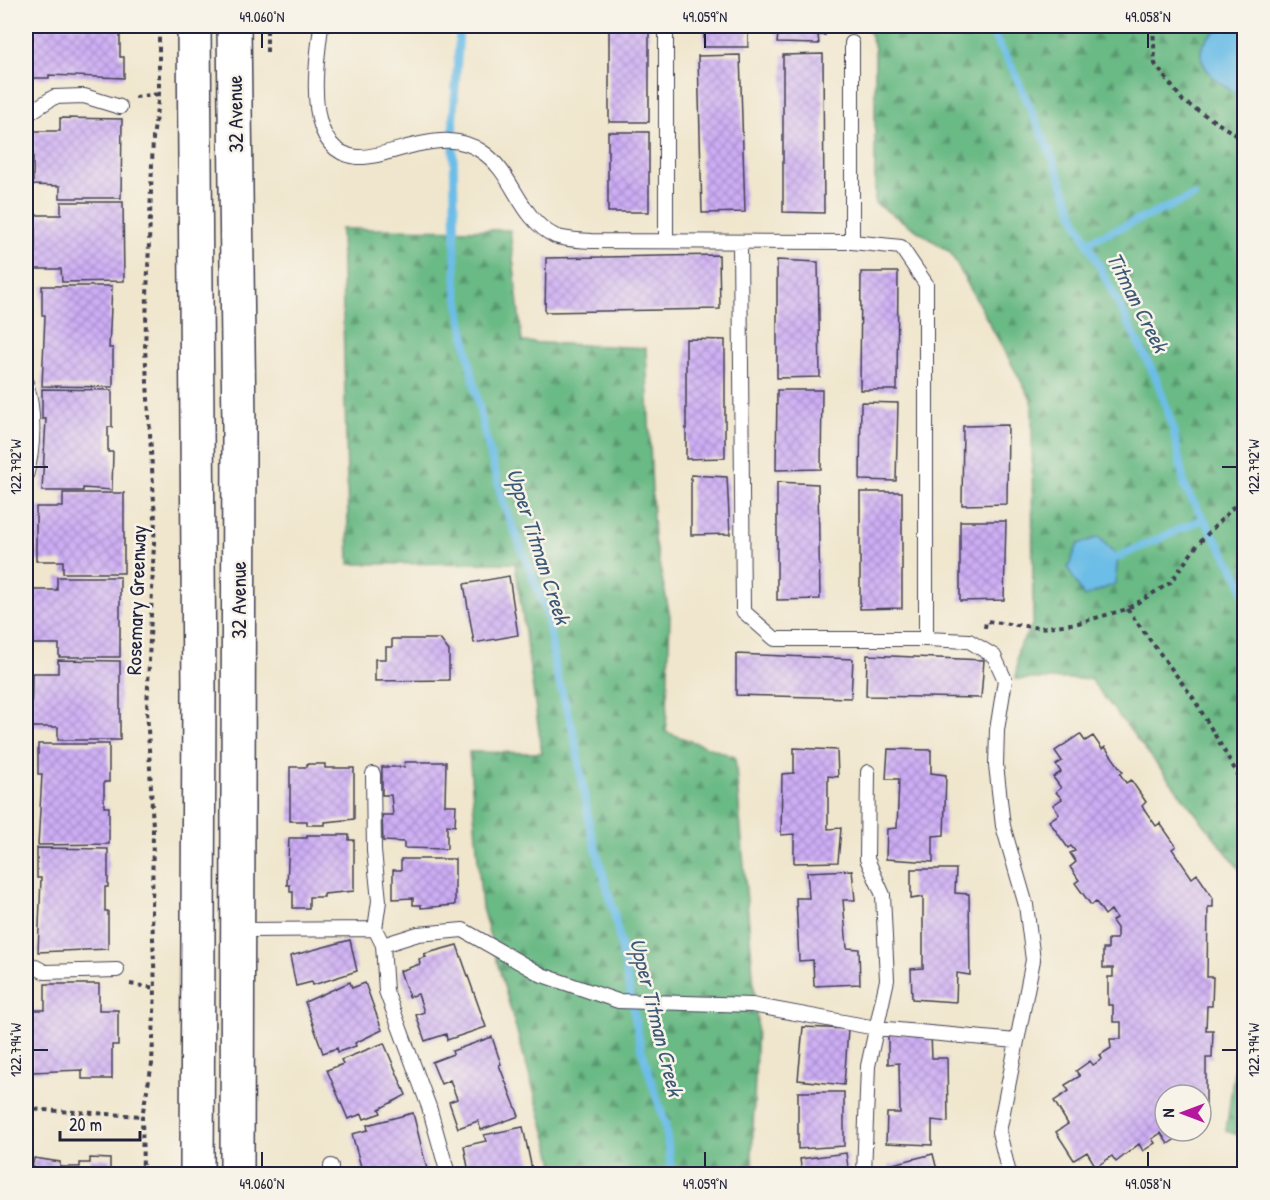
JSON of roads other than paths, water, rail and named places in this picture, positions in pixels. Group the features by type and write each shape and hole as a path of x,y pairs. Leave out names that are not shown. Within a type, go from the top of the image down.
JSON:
{"main road":[{"name":"32 Avenue","path":"194,26 198,739 197,1174"},
{"name":"32 Avenue","path":"234,26 239,426 237,1174"},
{"path":"198,739 216,777 216,913 218,924 224,929 236,930"}],"lane":[{"path":"321,26 316,72 317,114 322,131 331,145 342,152 358,157 438,141 463,141 482,151 500,168 531,219 556,236 591,241 852,242 901,247 926,284 926,639"},
{"path":"666,26 666,240"},
{"path":"852,43 852,242"},
{"path":"26,115 54,97 84,96 120,106"},
{"path":"740,243 743,611 775,639 969,641 994,656 1005,680 997,730 996,765 1003,826 1026,905 1033,960 1025,1010 1016,1041 999,1132 1009,1174"},
{"path":"26,383 31,400 30,462 26,476"},
{"path":"864,1174 868,1066 887,980 883,895 867,859 868,772"},
{"path":"373,774 374,851 379,902 375,928 383,945 386,990 429,1107 448,1174"},
{"path":"236,930 375,928"},
{"path":"383,945 418,934 463,930 542,975 618,1001 752,1005 876,1028 1016,1041"},
{"path":"26,962 45,972 117,970"}],"water":[{"path":"1224,26 1244,28 1244,97 1220,83 1204,65 1201,55 1203,45 1210,36"},
{"path":"1099,537 1118,557 1115,584 1084,597 1068,568 1078,544"}],"waterway":[{"name":"Upper Titman Creek","path":"460,26 453,119 456,286 468,354 484,430 503,502 547,613 555,669 574,733 590,828 614,912 641,1048 665,1123 672,1174"},
{"name":"Titman Creek","path":"988,26 1011,65 1050,152 1078,224 1157,380 1173,428 1185,488 1240,579 1244,596"},
{"path":"1087,242 1194,196"},
{"path":"1118,557 1203,519"}]}
